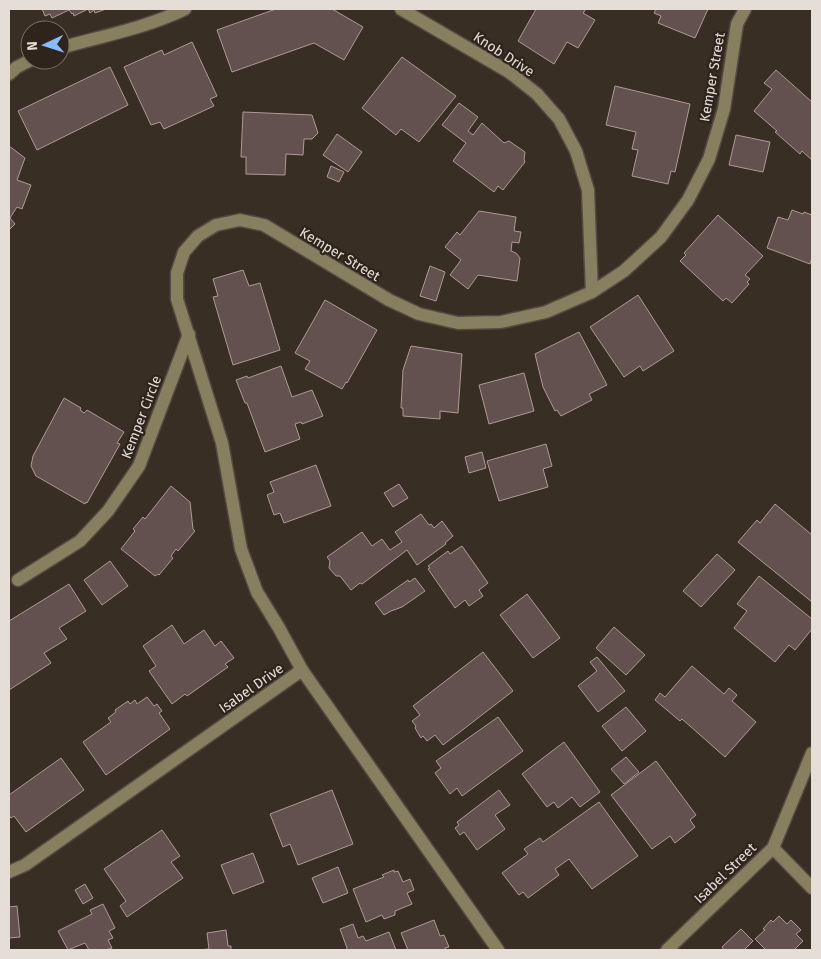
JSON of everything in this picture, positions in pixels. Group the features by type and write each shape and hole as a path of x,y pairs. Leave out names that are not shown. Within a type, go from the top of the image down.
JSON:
{"street":[{"path":"70,45 147,24 185,9"},
{"name":"Knob Drive","path":"401,9 510,72 537,94 558,119 576,150 588,190 592,292"},
{"name":"Kemper Street","path":"302,670 257,592 240,549 222,443 177,299 177,273 184,252 198,236 216,225 240,220 264,225 389,300 419,314 458,323 501,322 546,312 592,292 624,271 661,237 688,200 709,159 724,109 737,24 745,9"},
{"path":"9,74 20,66"},
{"name":"Kemper Circle","path":"18,580 80,541 108,511 139,466 189,334"},
{"name":"Isabel Drive","path":"9,872 24,865 302,670 498,950"},
{"name":"Isabel Street","path":"667,950 773,848 812,753"},
{"path":"773,848 812,888"}],"building":[{"path":"42,9 88,9 74,16 69,10 52,18 50,14 45,16"},
{"path":"88,9 106,9 95,13 94,10 90,13"},
{"path":"276,9 332,9 363,27 344,60 314,43 232,72 217,30"},
{"path":"536,9 586,9 583,13 595,20 578,48 567,42 554,64 518,41"},
{"path":"656,9 708,9 695,38 658,23 661,16 654,13"},
{"path":"192,42 217,96 210,99 214,106 164,129 160,122 151,125 124,67 162,50 164,55"},
{"path":"402,57 456,96 419,142 401,129 396,135 362,108"},
{"path":"110,67 128,105 37,150 18,111"},
{"path":"776,70 812,102 812,160 802,151 800,154 754,111 772,89 764,83"},
{"path":"615,86 690,104 675,172 671,171 668,184 632,176 638,150 632,149 636,132 606,125"},
{"path":"459,103 478,117 468,131 473,135 482,123 504,143 509,141 525,152 525,162 503,190 498,186 494,192 453,161 466,143 442,125"},
{"path":"243,112 312,115 318,133 312,139 304,139 303,155 286,154 285,175 246,174 246,157 241,157"},
{"path":"337,134 362,152 348,172 323,155"},
{"path":"736,135 770,142 763,172 729,165"},
{"path":"9,146 25,158 17,180 31,185 22,209 17,207 10,218 15,224 9,230"},
{"path":"331,166 344,172 339,182 327,177"},
{"path":"792,210 812,215 812,258 810,264 767,248 778,217 788,220"},
{"path":"479,211 516,217 514,231 521,232 519,243 512,242 511,251 520,258 517,281 478,275 468,289 450,275 461,260 445,247 457,232 460,235"},
{"path":"718,215 763,256 745,275 750,279 747,282 749,284 732,303 726,298 723,301 680,261 686,255 684,253"},
{"path":"430,266 445,272 436,301 420,296"},
{"path":"243,270 249,286 260,283 280,350 233,365 213,297 218,296 213,279"},
{"path":"638,295 674,351 643,371 640,366 624,377 590,327"},
{"path":"325,300 377,330 342,389 305,369 310,361 295,353"},
{"path":"579,332 607,385 589,394 592,400 561,416 557,410 555,411 543,387 535,354"},
{"path":"411,346 462,354 458,413 440,411 440,419 403,416 403,408 401,408 403,370"},
{"path":"281,366 292,397 312,390 323,416 302,424 301,422 295,424 300,439 265,452 247,403 245,403 236,380 247,376 248,378"},
{"path":"524,373 534,411 489,424 479,385"},
{"path":"64,398 81,408 80,410 84,413 87,410 124,432 117,443 120,444 85,504 36,476 31,466 33,456"},
{"path":"546,444 552,466 543,469 548,487 499,501 487,461"},
{"path":"482,452 486,468 469,473 465,457"},
{"path":"316,465 331,506 284,523 280,513 274,515 267,495 274,492 270,482"},
{"path":"399,484 408,498 393,507 384,493"},
{"path":"171,486 190,502 193,529 195,531 178,551 176,549 171,556 173,558 159,575 155,576 121,549 135,531 133,529 143,517 145,519"},
{"path":"775,504 812,535 812,602 738,542 757,520 760,523"},
{"path":"421,514 429,525 431,524 434,528 442,521 453,536 446,544 417,565 407,550 362,584 360,583 351,590 340,576 336,576 329,568 330,561 327,557 362,532 372,546 382,539 390,550 402,542 395,532"},
{"path":"462,546 488,583 479,590 483,596 469,606 465,600 455,608 428,569 430,568 428,566 448,551 450,554"},
{"path":"717,554 735,570 701,607 683,591"},
{"path":"110,561 128,586 102,605 84,580"},
{"path":"759,576 812,619 812,629 795,650 789,645 775,662 734,628 747,611 737,604"},
{"path":"415,578 425,591 402,607 384,615 375,603 408,580 409,582"},
{"path":"69,584 86,611 59,628 67,639 44,653 51,663 9,690 9,621"},
{"path":"527,594 560,638 533,658 500,615"},
{"path":"172,625 184,644 204,630 215,646 221,641 234,658 225,664 228,667 187,696 185,694 172,704 149,671 156,666 143,646"},
{"path":"614,627 645,655 626,675 596,648"},
{"path":"483,652 513,691 443,745 435,735 427,741 423,736 421,738 412,721 420,715 413,706"},
{"path":"597,657 625,691 598,712 578,686 597,671 590,662"},
{"path":"692,666 724,694 729,688 737,695 732,701 756,722 725,757 682,719 680,721 655,700 660,693 665,697"},
{"path":"147,697 154,706 157,704 162,711 159,713 170,729 106,775 83,742 111,722 108,718 116,712 115,710 128,701 130,704 135,700 137,704"},
{"path":"626,707 646,731 622,751 602,726"},
{"path":"498,717 523,751 462,796 457,788 450,794 435,773 441,768 436,761"},
{"path":"564,742 600,792 580,807 572,797 558,808 554,802 547,807 522,774"},
{"path":"626,757 639,772 624,784 611,769"},
{"path":"61,758 84,790 26,832 14,816 11,818 9,815 9,795"},
{"path":"656,761 696,815 690,820 695,827 675,843 670,836 652,849 611,795"},
{"path":"332,790 353,844 298,865 290,844 283,847 270,814"},
{"path":"499,790 510,805 495,815 505,829 477,850 464,832 460,835 455,828 459,825 457,822"},
{"path":"599,802 638,856 592,889 569,859 555,869 559,875 528,898 523,892 519,895 502,873 528,854 524,849 540,838 543,842"},
{"path":"162,830 180,856 171,862 183,878 127,917 120,906 126,901 104,869"},
{"path":"253,853 264,882 233,894 221,865"},
{"path":"338,867 348,893 323,903 312,878"},
{"path":"394,870 394,872 398,871 403,882 410,879 414,890 407,893 412,904 395,911 395,915 384,919 382,915 366,922 353,889 384,877 382,875"},
{"path":"85,884 93,898 83,904 75,890"},
{"path":"103,904 115,928 109,931 113,938 108,940 112,948 89,950 85,943 68,950 58,931 92,914 90,910"},
{"path":"17,906 20,937 9,938 9,907"},
{"path":"779,916 787,924 791,920 801,930 796,934 803,941 794,950 766,950 755,939 765,930 763,929 771,920 773,922"},
{"path":"434,920 440,936 444,935 449,947 445,948 446,950 408,950 401,933"},
{"path":"353,924 358,938 363,936 366,941 389,932 396,950 346,950 347,948 340,929"},
{"path":"741,929 753,941 744,950 724,950 722,947"},
{"path":"226,930 228,946 231,946 231,950 198,950 209,949 207,933"}]}
